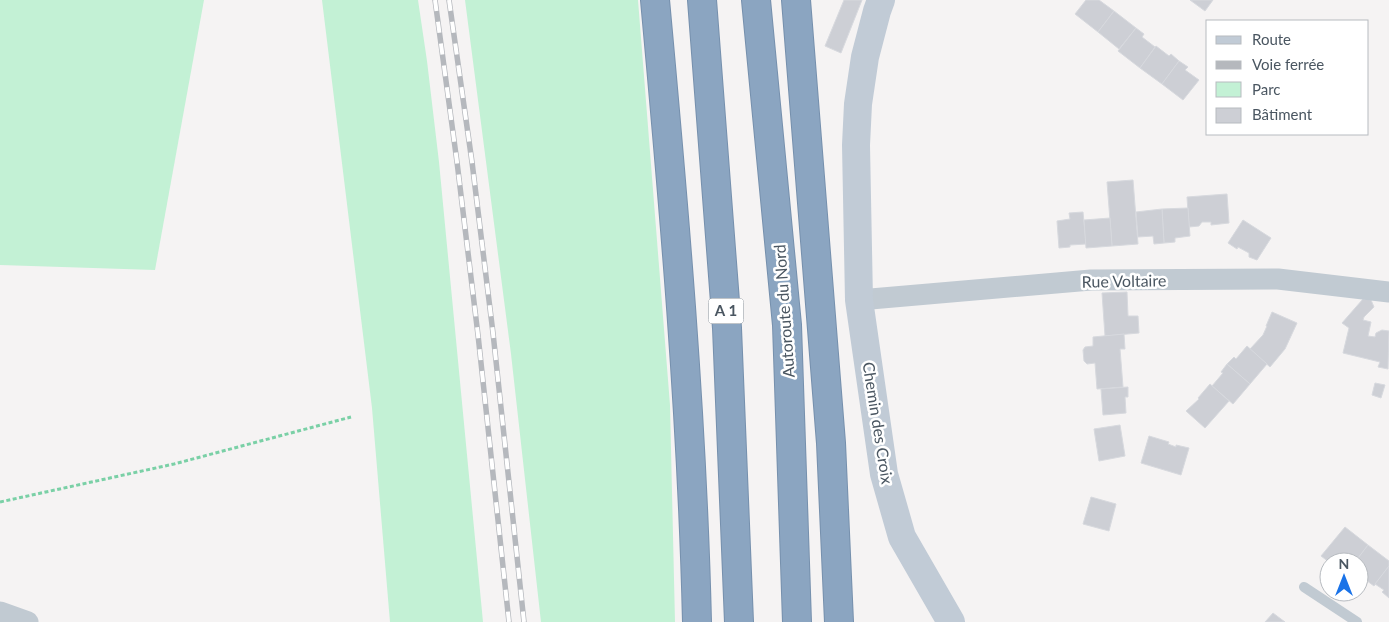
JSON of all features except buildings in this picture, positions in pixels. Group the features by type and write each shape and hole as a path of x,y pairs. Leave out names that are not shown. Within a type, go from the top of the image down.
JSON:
{"highway":[{"path":"655,0 673,190 688,409 697,622"},
{"name":"A 1","path":"702,0 727,328 739,622"},
{"name":"Autoroute du Nord","path":"756,0 787,325 796,622"},
{"path":"796,0 831,443 839,622"}],"main road":[{"name":"Chemin des Croix","path":"881,0 865,57 858,104 856,145 859,300 884,474 902,537 951,622"}],"street":[{"name":"Rue Voltaire","path":"859,300 1100,280 1278,279 1389,292"},
{"path":"0,612 28,622"}],"lane":[{"path":"1304,587 1357,622"}],"path":[{"path":"0,502 174,464 351,417"}],"green space":[{"path":"0,0 204,0 155,270 0,265"},
{"path":"322,0 418,0 439,162 483,622 390,622 372,408"},
{"path":"465,0 638,0 670,405 675,622 541,622 511,354"}],"railway":[{"path":"435,0 478,335 509,622"},
{"path":"449,0 472,162 493,333 524,622"}]}
